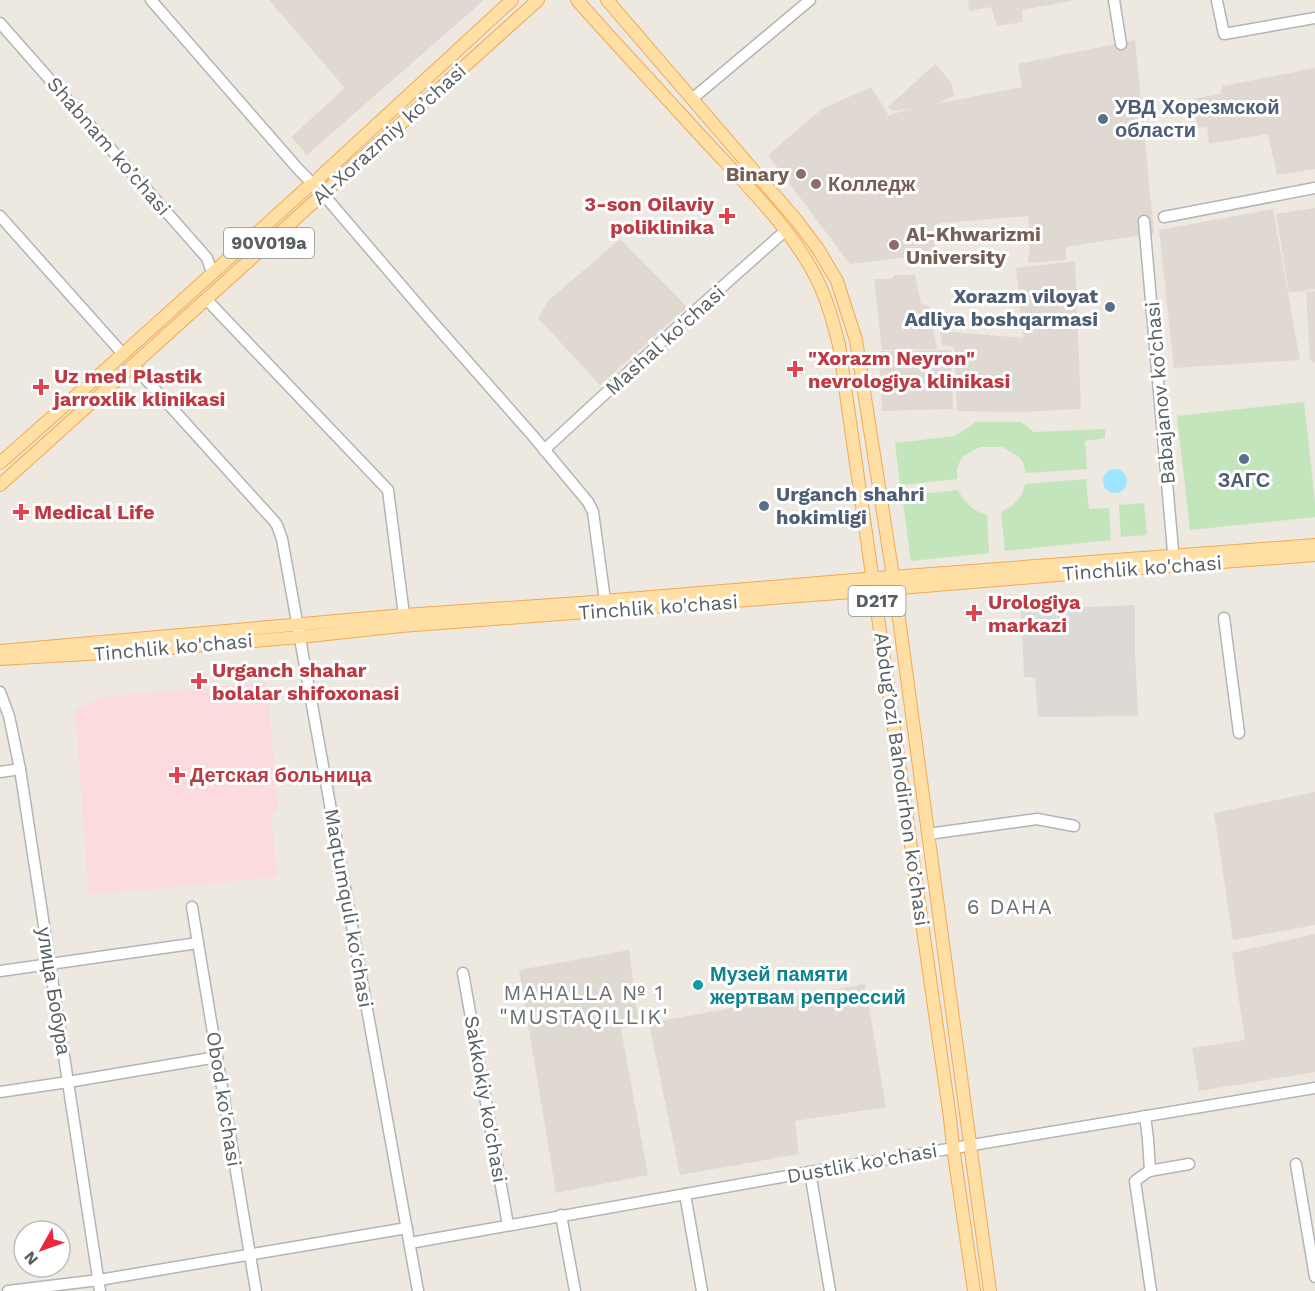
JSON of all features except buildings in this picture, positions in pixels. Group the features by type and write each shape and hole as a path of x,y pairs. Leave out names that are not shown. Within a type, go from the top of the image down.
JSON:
{"main road":[{"name":"Al-Xorazmiy ko’chasi","path":"0,463 309,186 314,185 512,0"},
{"name":"Al-Xorazmiy ko’chasi","path":"0,485 538,0"},
{"name":"Abdug’ozi Bahodirhon ko’chasi","path":"577,0 785,231 804,258 832,315 839,345 875,585 897,756 974,1291"},
{"name":"Abdug’ozi Bahodirhon ko’chasi","path":"606,0 797,221 818,249 837,281 850,318 856,340 895,583 990,1291"},
{"path":"751,191 764,181"},
{"name":"Tinchlik ko'chasi","path":"0,651 401,626 606,606 1174,561 1315,545"},
{"name":"Tinchlik ko'chasi","path":"1174,561 1315,555"},
{"name":"Tinchlik ko'chasi","path":"0,659 123,652 299,631 404,615 606,606"}],"street":[{"path":"151,0 314,185"},
{"path":"692,99 810,0"},
{"path":"1114,0 1120,44"},
{"path":"1216,1 1224,34 1315,18"},
{"name":"Shabnam ko’chasi","path":"0,23 207,258 212,272"},
{"path":"1164,217 1315,188"},
{"path":"323,194 588,502 593,512 606,606"},
{"path":"0,216 123,354"},
{"name":"Babajanov ko'chasi","path":"1144,221 1174,561"},
{"name":"Mashal ko'chasi","path":"544,450 785,231"},
{"path":"206,299 388,490 404,615"},
{"name":"Maqtumquli ko'chasi","path":"134,365 277,525 282,539 418,1291"},
{"path":"1224,618 1239,733"},
{"name":"улица Бобура","path":"0,692 9,716 20,769 99,1286"},
{"path":"0,772 20,769"},
{"path":"928,834 1037,819 1074,826"},
{"name":"Obod ko'chasi","path":"192,907 256,1291"},
{"path":"0,971 198,943"},
{"name":"Sakkokiy ko'chasi","path":"463,973 508,1225"},
{"path":"0,1092 217,1057"},
{"name":"Dustlik ko'chasi","path":"410,1243 953,1147 1315,1088"},
{"path":"1145,1116 1150,1171"},
{"path":"1151,1291 1135,1181 1150,1171 1189,1164"},
{"path":"1296,1164 1315,1277"},
{"path":"810,1172 830,1291"},
{"path":"685,1194 702,1291"},
{"path":"561,1215 575,1291"},
{"path":"8,1291 99,1286 250,1254 407,1228"}],"shaded area":[{"path":"269,0 484,0 307,155 291,137 345,88"},
{"path":"968,0 1076,0 1022,10 1023,22 997,26 991,7 969,11"},
{"name":"УВД Хорезмской области","path":"1135,40 1154,233 1066,247 1066,260 1028,263 1030,240 1028,216 941,223 934,225 935,254 850,264 768,155 822,109 871,87 888,114 886,116 914,108 893,111 888,107 935,64 951,82 954,96 936,104 1022,87 1018,64"},
{"path":"1315,68 1315,169 1277,175 1268,134 1209,144 1207,127 1198,128 1193,99 1220,94 1223,86"},
{"path":"1315,208 1315,289 1289,293 1276,214"},
{"path":"1273,209 1300,360 1174,368 1159,230"},
{"path":"620,239 687,307 600,385 538,318 549,300"},
{"path":"1075,261 1081,409 1021,412 957,411 954,347 942,345 940,331 1023,338 1016,268"},
{"path":"895,275 915,275 921,304 929,306 937,349 882,350 874,279 892,279"},
{"path":"1315,291 1315,363 1310,360 1306,292"},
{"path":"951,350 953,409 882,411 879,351"},
{"path":"1135,605 1138,716 1038,717 1035,678 1024,677 1021,610"},
{"name":"Детская больница","path":"267,682 278,812 271,813 277,877 89,895 75,710 102,697"},
{"path":"1315,792 1315,925 1233,940 1214,813"},
{"path":"1315,934 1315,1072 1199,1091 1192,1048 1245,1040 1232,953"},
{"path":"629,950 639,1025 621,1029 648,1175 556,1193 519,970"},
{"path":"865,984 886,1107 795,1121 799,1154 680,1175 649,1023"}],"green space":[{"path":"1304,402 1315,517 1190,530 1177,416"},
{"path":"976,422 1021,422 1034,432 1105,429 1105,438 1085,441 1087,469 1026,473 1023,462 1018,456 1002,447 980,447 962,457 957,468 957,479 900,485 895,443 955,436"},
{"path":"1086,479 1089,509 1109,508 1111,540 1005,551 1001,512 1017,501 1025,484"},
{"path":"958,490 970,506 987,515 989,553 911,561 902,496"},
{"path":"1144,503 1147,535 1121,537 1119,505"}],"water":[{"path":"1115,469 1124,472 1127,481 1124,490 1115,493 1106,490 1103,481 1106,472"}],"place":[{"name":"УВД Хорезмской области","path":"1103,119"},
{"name":"Binary","path":"801,174"},
{"name":"Колледж","path":"816,184"},
{"name":"3-son Oilaviy poliklinika","path":"727,216"},
{"name":"Al-Khwarizmi University","path":"894,245"},
{"name":"Xorazm viloyat Adliya boshqarmasi","path":"1110,307"},
{"name":"\"Xorazm Neyron\" nevrologiya klinikasi","path":"795,369"},
{"name":"Uz med Plastik jarroxlik klinikasi","path":"41,387"},
{"name":"ЗАГС","path":"1244,459"},
{"name":"Urganch shahri hokimligi","path":"764,506"},
{"name":"Medical Life","path":"21,512"},
{"name":"Urologiya markazi","path":"974,613"},
{"name":"Urganch shahar bolalar shifoxonasi","path":"199,681"},
{"name":"Детская больница","path":"177,775"},
{"name":"Музей памяти жертвам репрессий","path":"698,985"}],"district":[{"name":"6 DAHA","path":"1010,907"},
{"name":"MAHALLA № 1 \"MUSTAQILLIK'","path":"584,1005"}]}
